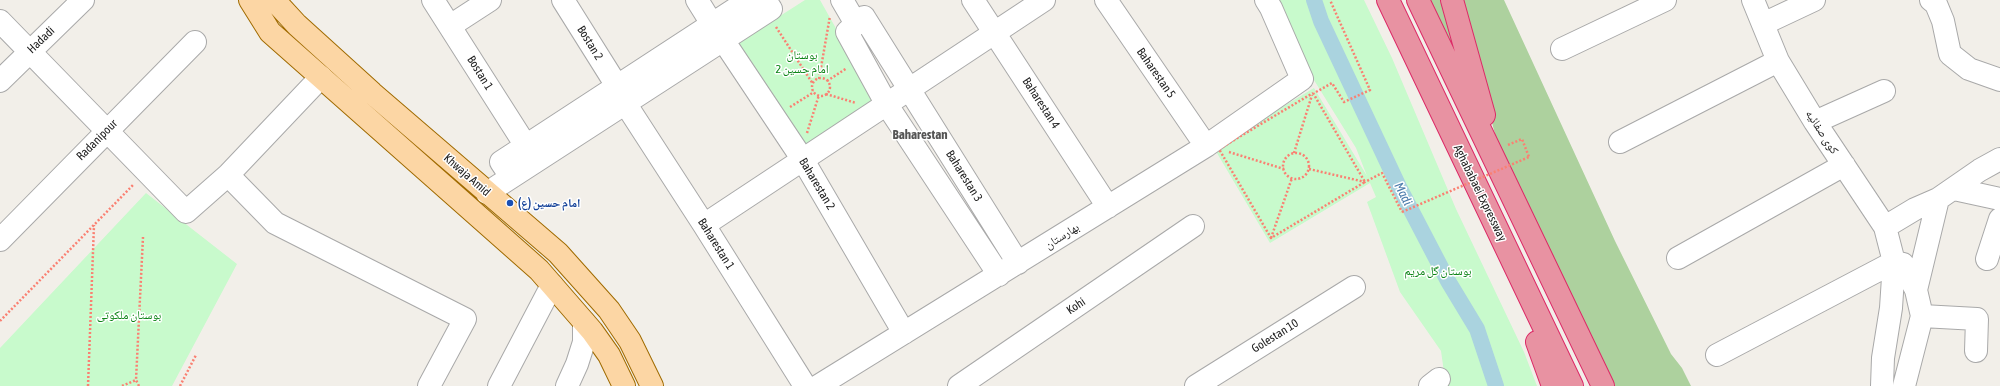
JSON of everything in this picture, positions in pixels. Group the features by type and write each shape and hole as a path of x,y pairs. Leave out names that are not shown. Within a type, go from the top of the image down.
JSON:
{"highway":[{"name":"Aghababaei Expressway","path":"1388,0 1572,386"},
{"path":"1418,0 1603,386"},
{"path":"1452,0 1496,160"},
{"path":"1494,222 1553,386"}],"main road":[{"name":"Khwaja Amid","path":"250,0 270,32 490,224 539,270 584,322 609,355 624,386"},
{"name":"Khwaja Amid","path":"274,0 297,25 487,193 558,253 588,284 609,310 630,341 652,386"}],"street":[{"name":"Hadadi","path":"0,81 29,51 83,0"},
{"name":"Bostan 1","path":"434,0 526,146"},
{"path":"450,26 490,0"},
{"name":"Bostan 2","path":"563,0 621,95"},
{"name":"Baharestan 2","path":"697,0 802,158 904,333"},
{"name":"Baharestan 4","path":"973,0 1108,207"},
{"path":"704,225 802,158 883,107 1044,0"},
{"name":"Baharestan 5","path":"1106,0 1212,148"},
{"path":"1266,0 1307,86"},
{"path":"1562,49 1665,0"},
{"name":"کوی صفائیه","path":"1753,0 1778,61 1815,122 1885,227 1894,262 1891,308 1883,358 1882,386"},
{"path":"1763,24 1814,0"},
{"path":"1931,0 1936,4 1943,20 1950,54 1969,69 2000,80"},
{"path":"487,193 511,177 621,95 717,32 764,4"},
{"path":"836,4 856,24"},
{"name":"Baharestan 3","path":"998,274 883,107 862,59 847,32 864,17 1018,263"},
{"path":"0,21 186,212 228,175 321,77"},
{"name":"Radanipour","path":"0,240 195,42"},
{"path":"1620,142 1778,61"},
{"name":"بهارستان","path":"818,386 1108,207 1212,148 1307,86"},
{"path":"1815,122 1884,90"},
{"path":"511,177 501,162 526,146 621,95"},
{"name":"Baharestan 1","path":"621,95 805,386"},
{"path":"1885,227 1915,209 1946,194 1980,170 2000,159"},
{"path":"1678,258 1844,165"},
{"path":"228,175 275,223 465,319 429,386"},
{"path":"1946,194 2000,199"},
{"path":"1916,290 1946,194"},
{"path":"1987,259 2000,219"},
{"name":"Kohi","path":"959,386 1193,226"},
{"path":"1717,355 1894,262 1903,264 1916,290 1922,316 1904,386"},
{"path":"498,386 552,285"},
{"name":"Golestan 10","path":"1196,386 1354,287"},
{"path":"1922,316 1977,320 1976,351"},
{"path":"567,386 577,364 584,342 584,322"}],"path":[{"path":"1212,148 1307,86 1332,83 1344,102 1370,90 1330,0"},
{"path":"764,4 813,84 814,92 818,95 826,94 883,107"},
{"path":"813,84 819,79 836,4"},
{"path":"819,79 827,81 862,59"},
{"path":"826,94 829,89 827,81"},
{"path":"1284,169 1287,157 1294,153 1307,86"},
{"path":"1307,86 1365,182"},
{"path":"774,117 814,92"},
{"path":"802,158 818,95"},
{"path":"1271,238 1382,173 1402,212 1529,157 1522,139 1496,160"},
{"path":"1212,148 1284,169 1292,178 1301,178 1309,169 1308,160 1305,157 1294,153"},
{"path":"1212,148 1271,238"},
{"path":"1309,169 1365,182"},
{"path":"0,321 146,171"},
{"path":"1271,238 1292,178"},
{"path":"88,386 94,224"},
{"path":"139,386 136,380 143,238"},
{"path":"180,386 196,355"},
{"path":"122,386 136,380"}],"green space":[{"name":"بوستان امام حسین 2","path":"805,0 820,0 878,103 803,146 733,46"},
{"name":"بوستان گل مریم","path":"1277,0 1364,0 1392,58 1456,209 1524,352 1537,386 1446,386 1441,351 1400,292 1367,202 1376,197 1370,183 1270,243 1214,148 1314,88 1367,176 1356,148 1309,72"},
{"path":"1429,0 1440,0 1463,72"},
{"path":"1456,0 1504,0 1615,241 1671,354 1682,368 1691,386 1609,386 1499,149 1478,70"},
{"name":"بوستان ملکوتی","path":"146,193 237,264 172,386 0,386 0,348"}],"waterway":[{"name":"Madi","path":"1314,0 1321,21 1399,187 1448,281 1477,329 1496,386"}],"place":[{"name":"امام حسین (ع)","path":"510,203"}],"district":[{"name":"Baharestan","path":"920,135"}]}
